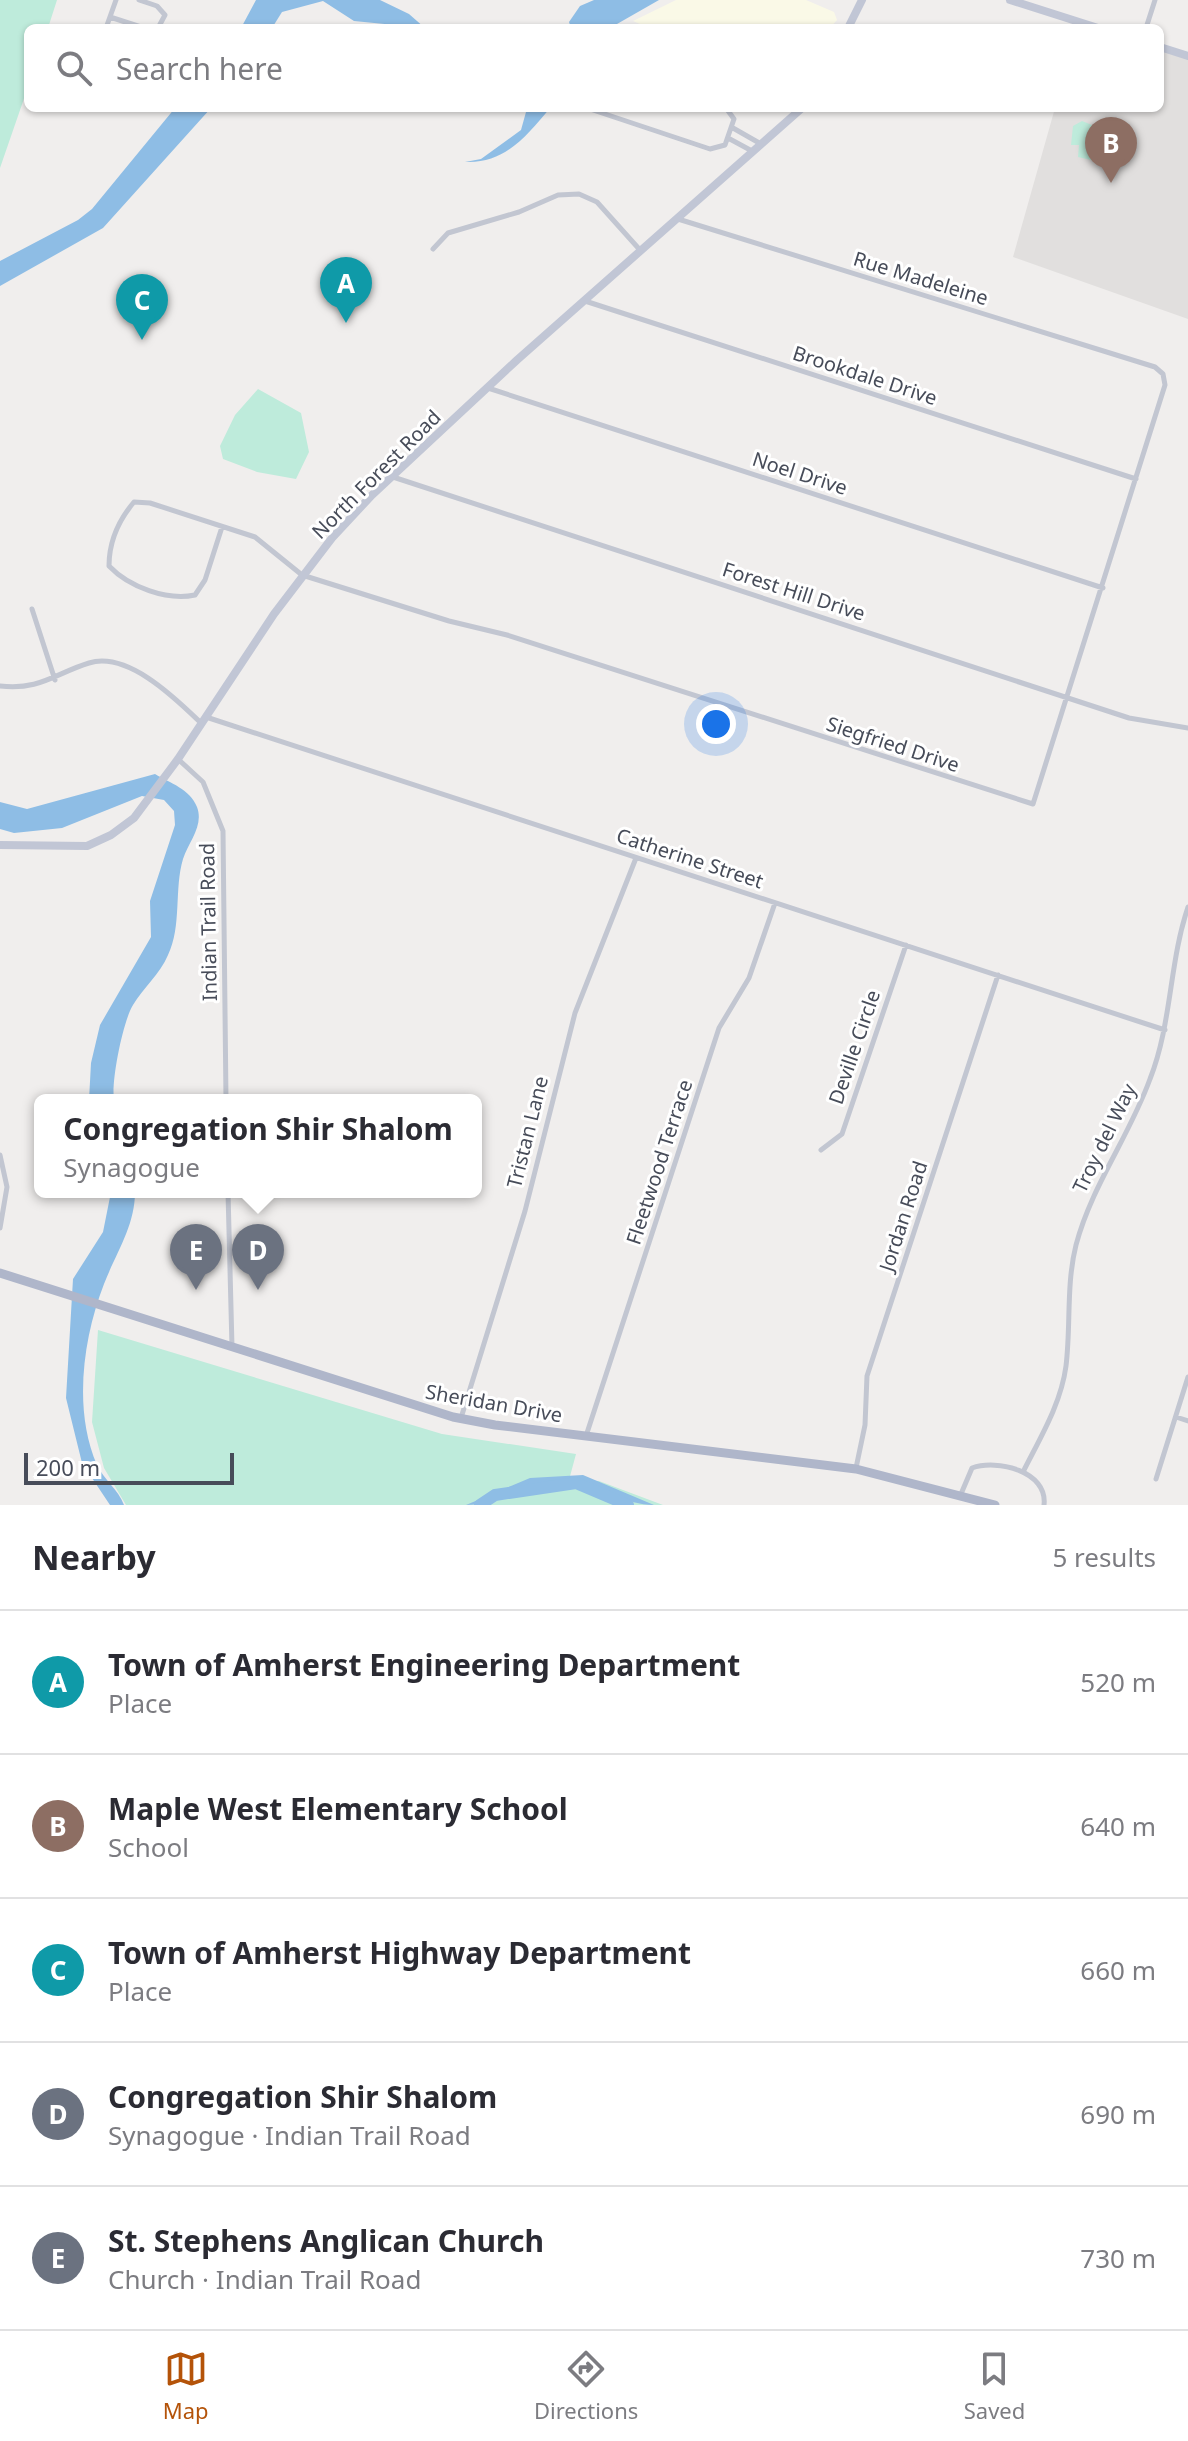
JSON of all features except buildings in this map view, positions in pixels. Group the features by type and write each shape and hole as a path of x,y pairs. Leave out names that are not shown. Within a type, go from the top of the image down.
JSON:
{"main road":[{"name":"Sheridan Drive","path":"0,1273 461,1419 856,1469 961,1494 989,1504"}],"street":[{"path":"107,24 116,0"},
{"path":"139,0 157,6 165,15 160,24"},
{"path":"850,24 862,0"},
{"path":"1010,0 1085,24"},
{"path":"1147,24 1155,0"},
{"path":"110,17 132,24"},
{"path":"1164,48 1188,56"},
{"path":"599,112 710,149 725,145 733,128 734,119 729,112"},
{"name":"North Forest Road","path":"0,845 87,846 124,827 143,807 178,759 302,575 332,538 392,476 487,387 799,112"},
{"path":"733,128 762,144"},
{"path":"728,138 754,152"},
{"path":"433,249 448,233 519,212 558,195 579,194 597,202 641,251"},
{"name":"Rue Madeleine","path":"678,219 1155,367"},
{"name":"Brookdale Drive","path":"584,301 1136,479"},
{"name":"Siegfried Drive","path":"302,575 449,621 507,635 1033,804 1165,385 1163,374 1155,367"},
{"name":"Noel Drive","path":"487,387 1103,588"},
{"name":"Forest Hill Drive","path":"392,476 1148,723 1188,728"},
{"path":"222,527 205,580 195,595 179,598 123,580 109,566 109,548 123,515 134,502 150,503 255,537 302,575"},
{"path":"32,609 55,680"},
{"path":"0,686 23,687 55,680 97,662 135,671 162,687 203,720"},
{"name":"Catherine Street","path":"203,720 1165,1030"},
{"name":"Indian Trail Road","path":"178,759 203,782 223,831 226,1094"},
{"name":"Tristan Lane","path":"461,1419 525,1211 575,1013 636,858"},
{"name":"Fleetwood Terrace","path":"585,1437 719,1028 749,978 775,903"},
{"name":"Troy del Way","path":"1023,1472 1062,1387 1071,1269 1088,1205 1143,1098 1165,1030 1179,939 1188,907"},
{"name":"Deville Circle","path":"821,1150 842,1134 906,945"},
{"name":"Jordan Road","path":"856,1469 865,1425 867,1376 998,975"},
{"path":"0,1155 7,1187 0,1228"},
{"path":"228,1198 232,1348"},
{"path":"1156,1479 1188,1377"},
{"path":"1176,1417 1188,1421"},
{"path":"961,1494 967,1474 980,1465 1023,1472 1042,1490 1044,1505"}],"shaded area":[{"path":"676,0 806,0 834,12 837,20 834,24 640,24 633,21"},
{"path":"1164,48 1188,56 1188,319 1013,257 1054,112 1164,112"}],"green space":[{"path":"0,0 57,0 49,24 24,24 24,99 0,168"},
{"path":"1082,121 1092,125 1109,124 1115,136 1104,163 1078,157 1079,145 1071,145 1073,126"},
{"path":"258,389 301,413 309,452 296,479 257,472 223,459 220,446 235,415"},
{"path":"98,1330 442,1434 576,1454 569,1480 599,1481 663,1505 126,1505 104,1468 92,1422"}],"water":[{"path":"256,0 380,0 409,14 420,24 354,21 323,1 282,12 274,24 243,24"},
{"path":"594,0 659,0 617,24 570,24 580,6"},
{"path":"172,112 207,112 103,228 0,286 0,261 78,220 92,209"},
{"path":"526,112 547,112 523,138 503,153 492,158 465,162 481,159 521,130"},
{"path":"155,774 179,787 197,807 199,821 180,871 172,944 161,968 133,1005 125,1024 114,1094 89,1094 91,1063 100,1025 151,937 150,901 175,825 174,811 164,800 142,796 62,828 14,833 0,829 0,802 27,809"},
{"path":"110,1198 134,1198 128,1228 104,1284 91,1327 83,1398 85,1421 97,1465 124,1505 110,1505 82,1463 66,1398 73,1279 103,1232"},
{"path":"583,1475 654,1505 634,1502 592,1485 568,1483 466,1505 530,1478"}],"waterway":[{"path":"480,1505 495,1495 576,1483 628,1505"}],"place":[{"name":"Maple West Elementary School","path":"1111,183"},
{"name":"Town of Amherst Engineering Department","path":"346,323"},
{"name":"Town of Amherst Highway Department","path":"142,340"},
{"name":"St. Stephens Anglican Church","path":"196,1290"},
{"name":"Congregation Shir Shalom","path":"258,1290"}]}
